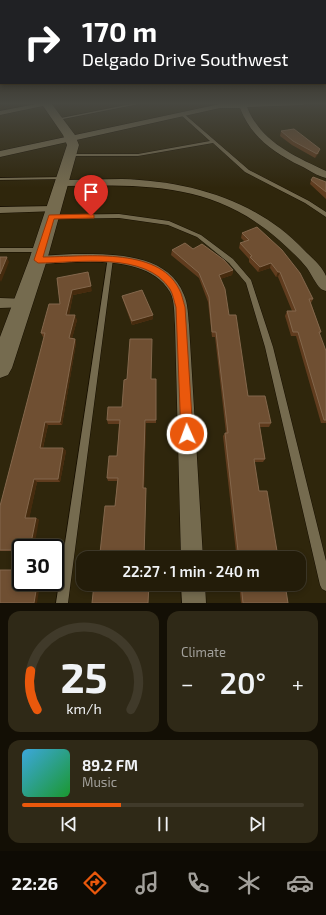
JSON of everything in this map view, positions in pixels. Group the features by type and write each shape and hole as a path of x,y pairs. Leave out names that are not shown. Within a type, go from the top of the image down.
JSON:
{"street":[{"path":"0,368 40,255 71,155 73,145 66,131"},
{"path":"0,154 106,131"},
{"path":"257,131 268,141 290,156 326,175"},
{"path":"63,181 157,184 191,190 233,204 260,219 279,232 317,272 326,286"},
{"path":"0,210 52,213"},
{"path":"40,255 133,261 157,271 168,280 176,290 180,307 192,551"},
{"path":"0,303 23,303"},
{"path":"193,591 194,603"}],"lane":[{"path":"201,131 247,171 307,202 326,215"},
{"path":"71,155 138,155 213,142"},
{"path":"0,179 63,181"},
{"path":"52,213 118,216 169,223 199,236 231,261 249,282 269,347 326,585"},
{"path":"0,250 40,255"},
{"path":"62,603 110,259"}],"building":[{"path":"281,131 297,131 320,149 317,154 293,141"},
{"path":"313,177 326,182 326,192 311,180"},
{"path":"257,227 282,250 300,273 313,299 309,299 326,351 326,420 324,420 298,332 293,332 287,311 296,311 280,272 278,272 271,263 260,267 250,257 252,256 240,243 249,240 242,233"},
{"path":"185,243 193,249 202,244 224,260 233,270 219,275 225,289 229,315 236,315 248,396 265,396 271,423 259,423 265,459 254,459 259,491 267,491 277,551 238,551 225,433 228,433 216,332 212,332 209,297 199,273 172,250"},
{"path":"0,257 7,257 0,274"},
{"path":"88,272 91,286 72,290 66,315 75,315 69,338 75,339 60,422 45,422 40,448 63,448 58,479 34,479 25,518 36,518 32,539 12,539 12,550 0,550 0,506 45,333 41,333 49,304 60,304 57,278"},
{"path":"142,290 153,315 132,321 122,296"},
{"path":"130,339 152,339 151,379 156,379 156,420 145,420 143,488 146,488 144,551 100,551 105,506 115,506 118,478 107,478 109,456 117,456 120,420 107,420 108,407 122,407 124,380 127,379"},
{"path":"0,570 12,570 12,591 36,591 34,603 0,603"},
{"path":"93,591 149,591 148,603 92,603"},
{"path":"242,591 286,591 288,603 243,603"}],"route":[{"path":"91,216 51,216 38,260 110,259 133,261 157,271 168,280 176,290 180,307 187,434"}]}
